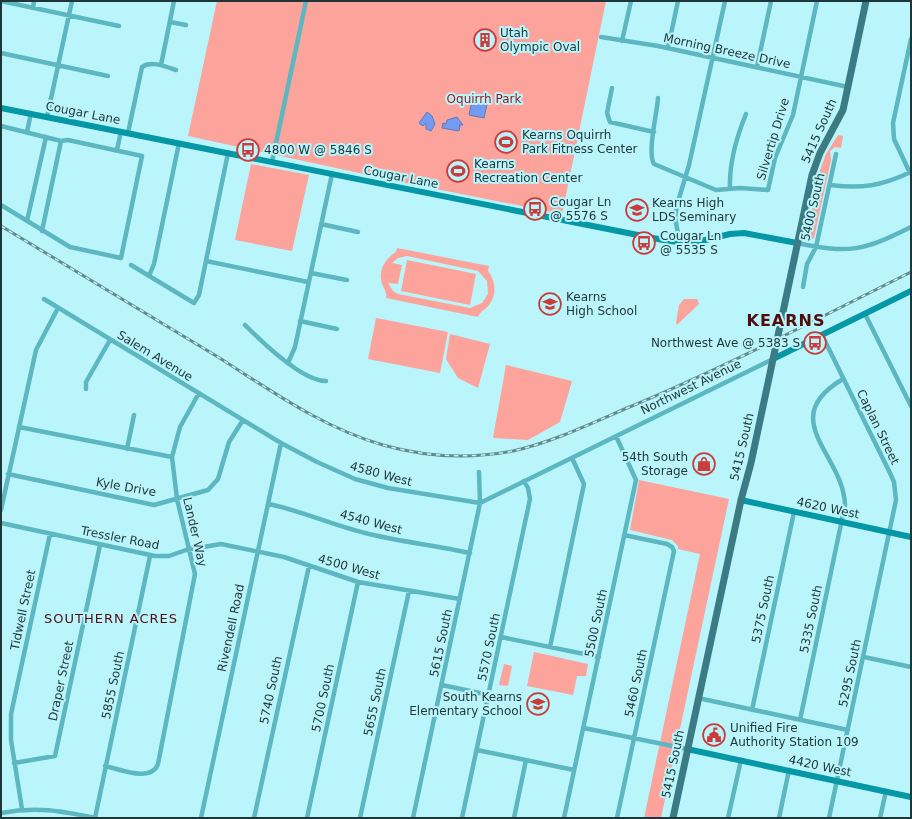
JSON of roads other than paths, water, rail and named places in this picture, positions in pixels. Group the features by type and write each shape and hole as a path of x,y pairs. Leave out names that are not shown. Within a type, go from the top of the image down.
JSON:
{"main road":[{"path":"848,87 866,1"},
{"name":"5415 South","path":"673,818 815,165 841,116 848,87"},
{"name":"Cougar Lane","path":"1,108 680,243 693,243 730,234 744,233 797,243"},
{"name":"Northwest Avenue","path":"773,359 910,293"},
{"name":"4620 West","path":"741,500 911,537"},
{"name":"4420 West","path":"687,749 911,796"}],"street":[{"path":"1,1 119,26"},
{"path":"33,8 34,1"},
{"path":"47,117 72,1"},
{"path":"161,65 174,1"},
{"path":"272,162 306,1"},
{"path":"622,42 631,1"},
{"path":"668,48 678,1"},
{"path":"680,243 675,212 686,176 725,1"},
{"path":"757,67 771,1"},
{"name":"Silvertip Drive","path":"730,189 768,190 775,158 793,115 817,1"},
{"path":"170,22 186,25"},
{"name":"Morning Breeze Drive","path":"601,37 622,42 668,48 848,87"},
{"path":"830,185 866,188 891,181 910,172 894,139 893,123 911,39"},
{"path":"1,53 108,76"},
{"path":"117,150 124,132 142,67 148,64 161,65 176,70"},
{"path":"612,88 607,113 610,122 654,132"},
{"path":"658,98 651,149 654,164 686,176 711,188 730,189 730,176 746,114"},
{"path":"27,132 31,114"},
{"path":"1,126 61,141 68,140 142,156 121,258 70,247 1,205"},
{"path":"27,221 46,137"},
{"path":"42,231 61,141"},
{"path":"148,276 154,264 179,143"},
{"path":"131,265 194,303 199,295 228,153"},
{"name":"5400 South","path":"803,287 807,264 816,247 836,154"},
{"path":"288,362 293,354 332,174"},
{"path":"321,224 358,232"},
{"path":"797,243 840,250 860,248 875,244 911,227"},
{"path":"206,261 308,282"},
{"path":"310,272 347,280"},
{"name":"Salem Avenue","path":"44,299 243,420"},
{"path":"1,510 36,350 58,308"},
{"path":"865,314 911,406"},
{"path":"300,321 337,329"},
{"path":"245,325 272,352 317,380 326,381"},
{"name":"Caplan Street","path":"822,335 894,482 896,500 890,532"},
{"path":"86,389 86,382 110,340"},
{"name":"Northwest Avenue","path":"480,503 773,359"},
{"name":"5335 South","path":"800,720 845,505 844,492 818,438 814,416 816,403 820,397 830,387 843,379"},
{"name":"Lander Way","path":"105,766 143,774 152,772 158,764 195,574 177,499 172,458 180,427 199,393"},
{"path":"127,449 134,415"},
{"name":"4580 West","path":"243,420 317,462 355,479 388,488 480,503"},
{"name":"Kyle Drive","path":"8,474 154,505 202,494 215,484 218,479 229,442 243,420"},
{"path":"19,426 172,458"},
{"name":"5500 South","path":"564,818 636,480 616,436"},
{"name":"Rivendell Road","path":"201,818 282,443"},
{"path":"550,647 584,484 572,458"},
{"name":"5615 South","path":"413,818 480,503 479,472"},
{"name":"5570 South","path":"462,818 530,499 528,488 524,481"},
{"name":"4540 West","path":"269,504 295,510 372,535 470,553"},
{"name":"5375 South","path":"752,710 794,512"},
{"name":"Tressler Road","path":"1,523 150,556 169,556 190,549 221,544 258,551"},
{"name":"5295 South","path":"829,818 890,532"},
{"name":"Tidwell Street","path":"22,809 11,740 11,714 50,534"},
{"name":"5460 South","path":"617,818 674,553 670,545 624,535"},
{"name":"Draper Street","path":"14,763 55,756 100,545"},
{"name":"4500 West","path":"258,551 284,557 358,582 460,599"},
{"name":"5855 South","path":"95,818 150,556"},
{"name":"5740 South","path":"254,818 309,566"},
{"name":"5700 South","path":"307,818 358,582"},
{"name":"5655 South","path":"360,818 409,591"},
{"path":"501,637 599,657"},
{"path":"864,657 911,667"},
{"path":"442,685 489,695"},
{"path":"698,698 848,730"},
{"name":"4420 West","path":"584,728 687,749"},
{"path":"477,750 574,770"},
{"path":"514,818 526,760"},
{"path":"728,818 741,760"},
{"path":"779,818 789,770"},
{"path":"880,818 886,791"},
{"path":"1,813 22,809 66,811 95,818"}],"water":[{"path":"472,101 487,104 484,118 469,115"},
{"path":"427,112 432,116 435,124 431,131 426,129 426,123 423,126 419,123"},
{"path":"457,117 463,125 459,125 459,131 442,128 443,123 446,124 447,120"}],"railway":[{"path":"1,226 218,357 277,395 339,429 361,438 399,449 448,456 497,454 513,451 542,443 571,432 663,393 735,360 911,272"}],"place":[{"name":"Utah Olympic Oval","path":"485,40"},
{"name":"Kearns Oquirrh Park Fitness Center","path":"506,142"},
{"name":"4800 W @ 5846 S","path":"248,150"},
{"name":"Kearns Recreation Center","path":"458,171"},
{"name":"Cougar Ln @ 5576 S","path":"535,209"},
{"name":"Kearns High LDS Seminary","path":"637,210"},
{"name":"Cougar Ln @ 5535 S","path":"644,243"},
{"name":"Kearns High School","path":"550,304"},
{"name":"Northwest Ave @ 5383 S","path":"815,343"},
{"name":"54th South Storage","path":"704,464"},
{"name":"South Kearns Elementary School","path":"538,704"},
{"name":"Unified Fire Authority Station 109","path":"714,735"}],"district":[{"name":"KEARNS","path":"786,320"},
{"name":"SOUTHERN ACRES","path":"111,618"}],"park label":[{"name":"Oquirrh Park","path":"484,99"}]}
